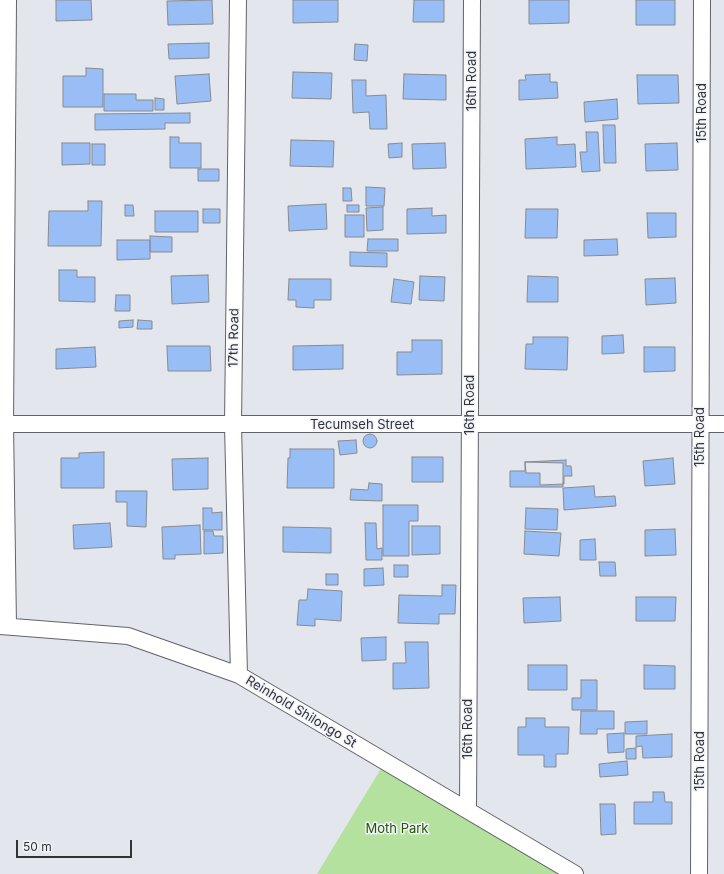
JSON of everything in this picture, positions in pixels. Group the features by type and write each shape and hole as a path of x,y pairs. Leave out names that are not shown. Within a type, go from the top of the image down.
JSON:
{"street":[{"path":"4,626 2,424 8,0"},
{"name":"17th Road","path":"238,0 233,425 239,675"},
{"name":"16th Road","path":"468,810 472,0"},
{"name":"15th Road","path":"699,874 702,0"},
{"name":"Tecumseh Street","path":"2,424 724,424"},
{"name":"Reinhold Shilongo St","path":"4,626 128,636 239,675 575,874"}],"green space":[{"name":"Moth Park","path":"382,767 562,874 317,874"}],"building":[{"path":"56,0 91,0 92,20 56,21"},
{"path":"212,0 213,24 168,25 167,1"},
{"path":"293,0 338,0 338,22 293,23"},
{"path":"414,0 444,0 444,22 413,22"},
{"path":"529,0 569,0 569,23 529,24"},
{"path":"636,0 675,0 675,25 636,25"},
{"path":"209,43 209,58 169,59 168,44"},
{"path":"355,44 368,45 367,61 354,60"},
{"path":"86,68 103,69 103,107 63,107 63,76 86,76"},
{"path":"293,72 332,73 331,99 292,98"},
{"path":"209,74 211,101 177,104 175,76"},
{"path":"404,74 446,75 446,100 403,99"},
{"path":"550,74 550,82 557,82 558,98 519,100 519,80 526,80 525,75"},
{"path":"637,75 678,75 679,103 638,104"},
{"path":"352,80 366,80 366,96 386,95 387,129 370,129 369,112 353,113"},
{"path":"104,94 136,94 136,100 153,100 153,111 104,111"},
{"path":"155,98 164,99 164,110 155,110"},
{"path":"617,99 618,119 585,122 584,102"},
{"path":"190,113 190,123 165,123 165,129 95,130 95,114"},
{"path":"603,125 615,125 616,163 604,163"},
{"path":"586,132 598,132 600,171 582,172 580,152 587,152"},
{"path":"170,137 179,137 179,143 201,143 201,168 170,168"},
{"path":"557,137 557,145 575,144 576,167 526,169 525,139"},
{"path":"291,140 334,141 333,167 290,166"},
{"path":"62,143 90,143 90,164 62,165"},
{"path":"402,143 402,157 389,158 388,144"},
{"path":"445,143 446,168 413,169 412,144"},
{"path":"677,143 678,170 646,171 645,144"},
{"path":"92,144 105,144 105,165 92,165"},
{"path":"198,169 219,169 219,181 198,181"},
{"path":"366,187 385,188 384,206 366,206"},
{"path":"343,188 351,188 352,201 343,201"},
{"path":"88,201 102,201 101,246 48,246 49,211 88,211"},
{"path":"326,204 327,229 289,231 288,206"},
{"path":"125,205 133,205 134,216 125,216"},
{"path":"347,205 359,205 359,212 347,212"},
{"path":"383,207 383,230 367,231 366,208"},
{"path":"432,208 432,216 446,215 446,233 407,234 407,209"},
{"path":"203,209 220,209 220,223 203,223"},
{"path":"526,209 558,209 557,238 525,238"},
{"path":"155,211 198,211 198,232 155,232"},
{"path":"647,213 676,213 676,237 648,238"},
{"path":"345,215 364,215 364,237 345,237"},
{"path":"150,236 172,237 172,252 150,252"},
{"path":"368,239 398,239 398,251 367,251"},
{"path":"617,239 618,255 584,256 584,240"},
{"path":"117,240 150,240 150,259 117,260"},
{"path":"350,252 387,253 387,267 350,266"},
{"path":"59,270 77,270 77,277 95,277 95,302 59,301"},
{"path":"208,275 209,302 172,304 171,276"},
{"path":"420,276 445,277 444,301 419,300"},
{"path":"528,276 558,277 558,302 527,302"},
{"path":"675,278 676,303 646,305 645,279"},
{"path":"289,279 331,279 331,300 314,300 314,308 296,307 296,300 288,300"},
{"path":"394,279 414,282 411,304 391,302"},
{"path":"116,295 130,295 130,311 115,311"},
{"path":"133,320 133,327 119,328 119,321"},
{"path":"138,320 152,321 152,329 137,329"},
{"path":"623,335 624,353 602,354 602,336"},
{"path":"533,337 568,337 567,370 525,369 526,344 533,344"},
{"path":"412,340 442,340 442,374 397,375 397,352 412,352"},
{"path":"343,345 343,369 293,370 293,346"},
{"path":"167,346 210,346 211,371 168,371"},
{"path":"95,347 96,367 56,369 56,349"},
{"path":"644,347 675,347 675,371 644,372"},
{"path":"370,434 375,436 377,441 375,446 370,448 365,446 363,441 365,436"},
{"path":"356,440 357,453 340,455 338,441"},
{"path":"290,449 334,449 334,488 287,488 288,458 290,458"},
{"path":"104,452 104,488 61,488 61,458 79,458 79,453"},
{"path":"412,457 443,457 443,482 412,482"},
{"path":"208,458 208,489 173,490 172,459"},
{"path":"673,458 675,484 645,486 643,461"},
{"path":"566,460 566,466 571,466 572,476 564,476 564,484 540,485 540,473 526,473 525,462"},
{"path":"525,462 563,463 563,487 510,487 510,471 525,471"},
{"path":"369,483 382,484 382,501 350,500 351,489 368,490"},
{"path":"594,486 595,497 615,496 616,506 564,510 563,488"},
{"path":"116,491 147,491 146,527 127,526 127,502 116,502"},
{"path":"383,505 418,505 418,521 409,521 409,556 383,556"},
{"path":"203,508 212,508 212,513 222,512 222,530 203,530"},
{"path":"526,508 558,509 557,530 525,529"},
{"path":"110,523 112,547 74,549 73,525"},
{"path":"365,523 376,523 377,549 382,548 382,560 366,560"},
{"path":"200,525 201,554 175,555 175,559 163,559 162,527"},
{"path":"412,526 440,526 440,554 412,555"},
{"path":"283,527 331,528 331,553 283,552"},
{"path":"675,529 676,555 645,556 645,530"},
{"path":"204,531 213,531 214,536 223,536 223,553 204,554"},
{"path":"525,531 561,533 559,556 524,554"},
{"path":"595,539 596,560 580,560 580,540"},
{"path":"599,562 615,562 616,576 600,576"},
{"path":"394,565 408,565 408,577 394,577"},
{"path":"383,568 384,585 364,586 364,569"},
{"path":"326,574 338,574 338,585 326,585"},
{"path":"442,585 456,585 455,614 439,614 439,624 398,623 399,595 442,596"},
{"path":"308,589 342,591 341,621 315,619 315,626 297,625 299,600 307,600"},
{"path":"560,597 561,621 524,623 523,598"},
{"path":"636,597 676,597 675,621 636,621"},
{"path":"386,637 386,660 362,661 361,638"},
{"path":"405,642 428,642 429,688 393,689 393,663 406,663"},
{"path":"528,665 567,665 567,690 528,690"},
{"path":"644,665 675,666 675,689 644,689"},
{"path":"581,680 597,680 597,710 572,710 572,698 581,698"},
{"path":"581,711 614,711 614,729 597,729 597,734 580,734"},
{"path":"526,718 545,718 545,727 569,727 568,754 556,754 556,767 544,767 544,755 518,755 518,727 526,727"},
{"path":"647,721 647,734 625,734 625,722"},
{"path":"624,733 624,752 608,753 607,734"},
{"path":"672,734 672,757 643,758 642,746 636,747 636,736"},
{"path":"636,748 636,759 626,759 626,749"},
{"path":"627,761 628,775 600,777 599,764"},
{"path":"653,792 664,792 665,802 672,802 672,824 634,824 634,802 653,802"},
{"path":"600,804 615,804 616,834 601,835"}]}
